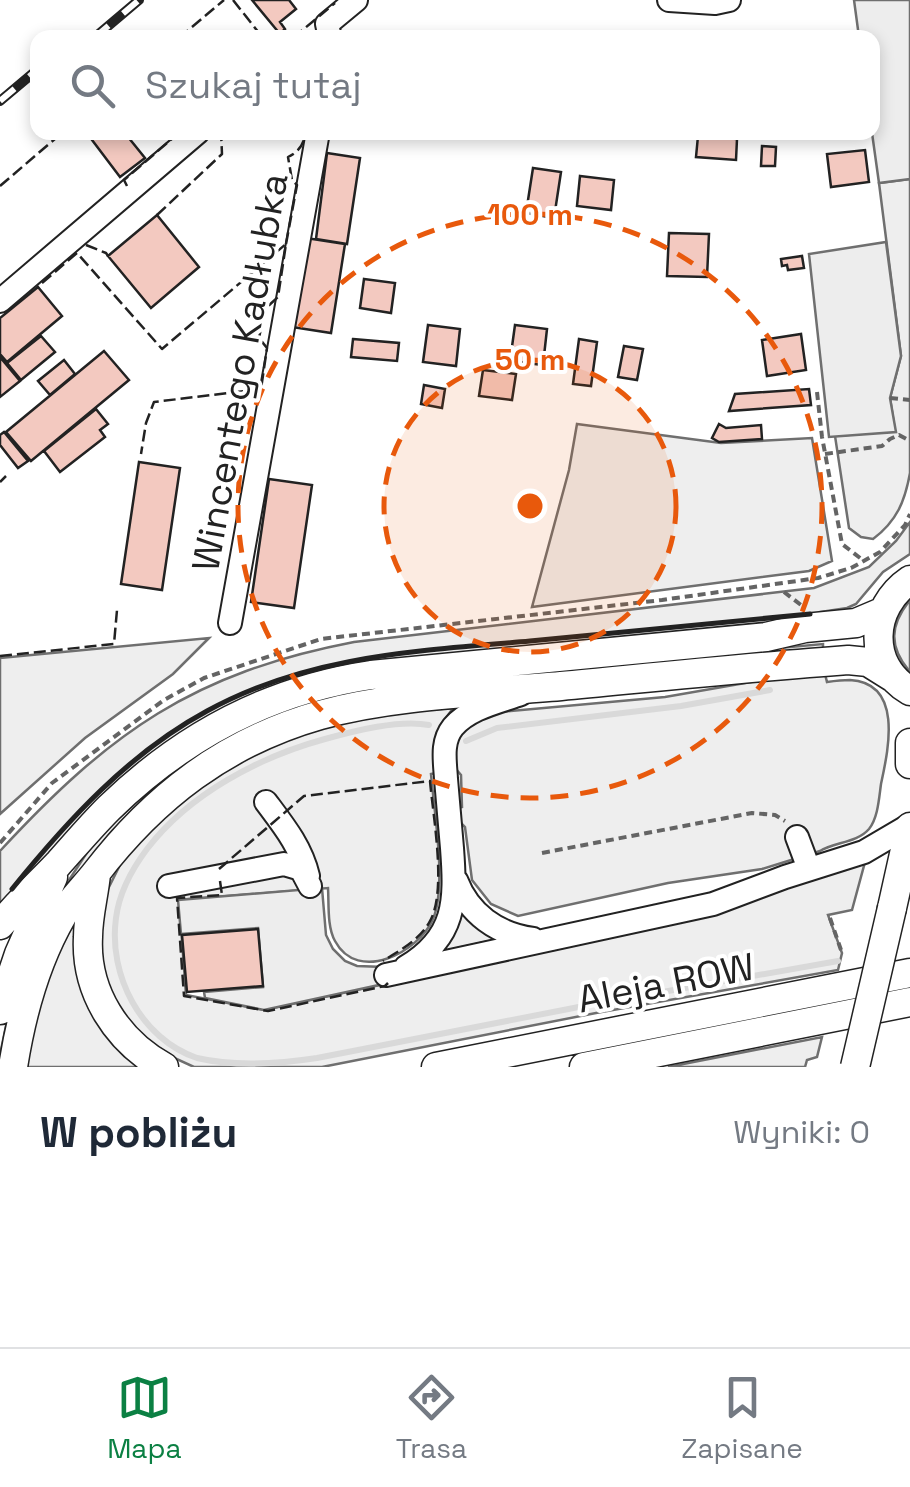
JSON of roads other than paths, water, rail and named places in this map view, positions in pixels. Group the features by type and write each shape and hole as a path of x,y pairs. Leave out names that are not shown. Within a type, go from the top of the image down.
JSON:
{"main road":[{"path":"903,691 882,660 878,641 882,612 891,596 910,580"},
{"path":"0,925 108,808 144,777 179,750 236,716 302,690 348,678 396,672 766,637 856,623 882,612"},
{"path":"12,1067 41,962 63,913 130,830 175,789 223,756 275,731 364,705 848,660 868,662 903,691"},
{"path":"910,743 910,764"},
{"path":"855,1067 910,826"},
{"path":"0,1010 19,954 60,862"},
{"path":"96,872 87,939 97,993 121,1032 140,1052 164,1067"},
{"name":"Aleja ROW","path":"436,1067 910,974"},
{"name":"Aleja ROW","path":"584,1067 910,1002"}],"street":[{"path":"326,30 356,0"},
{"path":"669,0 729,0"},
{"path":"0,301 189,140"},
{"name":"Wincentego Kadłubka","path":"230,623 317,140"},
{"path":"538,688 469,714 447,737 444,760 454,872 452,909 440,938 421,958 388,975 713,904 864,852 910,826"},
{"path":"169,886 284,864 301,869 310,888 300,850 266,802"},
{"path":"797,837 809,870"},
{"path":"454,872 462,896 491,925 513,936 556,938"}],"waterway":[{"path":"466,741 497,728 681,706 770,690"},
{"path":"429,725 363,729 275,756 204,795 164,829 127,882 116,918 115,940 123,982 145,1020 160,1036 197,1058 242,1064 287,1062 838,961"}],"railway":[{"path":"103,30 139,0"},
{"path":"0,101 30,76"}]}
